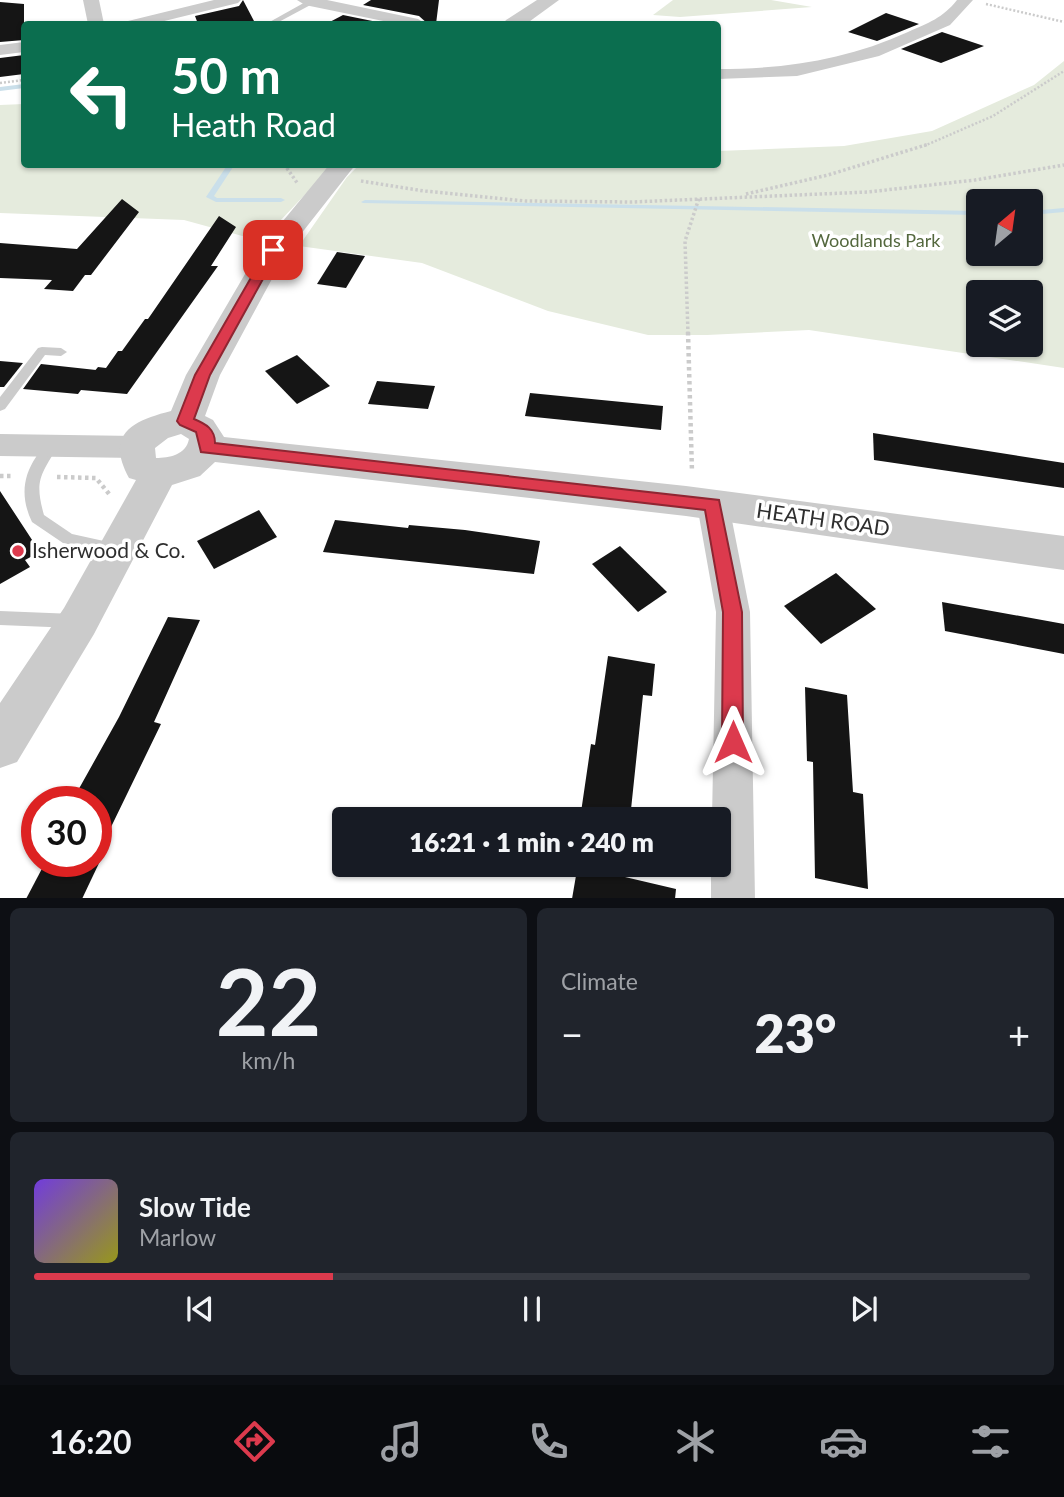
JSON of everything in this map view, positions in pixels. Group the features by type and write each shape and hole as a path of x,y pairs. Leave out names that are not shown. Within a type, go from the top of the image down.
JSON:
{"street":[{"path":"91,0 95,21"},
{"path":"146,21 233,0"},
{"path":"518,21 550,0"},
{"path":"309,1 404,21"},
{"path":"721,75 765,75 817,68 869,55 951,18 972,1"},
{"path":"0,50 21,47"},
{"path":"0,445 51,446 186,468 197,461 196,435 203,375 273,250 338,170"},
{"path":"0,745 79,621 118,549 148,460 150,431 164,425 196,435"},
{"name":"HEATH ROAD","path":"196,435 1064,553"},
{"path":"700,503 733,612 733,898"}],"lane":[{"path":"275,21 309,1"},
{"path":"0,406 42,351 61,352"},
{"path":"51,446 30,476 30,492 37,518 68,539 118,549"},
{"path":"0,618 79,621"}],"path":[{"path":"972,1 1064,22"},
{"path":"731,197 819,180 964,130 1009,109 1064,71"},
{"path":"0,83 21,80"},
{"path":"338,170 425,191 526,201 632,202 868,192 975,180 1064,164"},
{"path":"698,200 685,241 692,468 700,503"},
{"path":"0,475 96,478 111,497"}],"green space":[{"path":"673,0 771,0 812,7 680,17 653,15"},
{"name":"Woodlands Park","path":"1064,61 1064,368 990,357 1043,357 1043,280 966,280 966,353 809,330 648,335 548,311 422,263 299,246 356,168 721,168 721,151 844,146 932,131 1034,85"},
{"path":"21,104 21,168 330,168 261,241 184,220 0,213 0,105"}],"building":[{"path":"243,0 254,21 197,21 195,16 239,6"},
{"path":"371,0 439,0 436,21 425,21 419,16 363,5"},
{"path":"0,2 24,4 21,40 0,42"},
{"path":"886,13 919,24 877,41 848,32"},
{"path":"343,15 372,21 332,21"},
{"path":"942,32 984,46 941,63 901,49"},
{"path":"21,55 21,74 0,77 0,58"},
{"path":"122,199 139,212 91,275 85,275 73,291 44,289 52,280 0,278 0,243 77,249"},
{"path":"219,216 236,227 211,266 218,266 127,394 81,390 78,394 23,389 41,364 96,370 98,367 106,368 145,319 148,319"},
{"path":"337,252 365,256 346,288 317,284"},
{"path":"297,355 330,386 297,404 265,371"},
{"path":"0,361 23,363 4,387 0,387"},
{"path":"377,381 435,386 428,409 368,404"},
{"path":"530,393 663,406 661,430 525,416"},
{"path":"873,433 1064,463 1064,488 874,460"},
{"path":"0,491 40,552 25,560 30,567 0,584"},
{"path":"259,510 277,537 214,569 197,541"},
{"path":"335,520 408,528 409,525 465,530 540,541 534,574 323,552"},
{"path":"620,546 667,592 638,612 592,564"},
{"path":"836,573 876,609 821,644 784,606"},
{"path":"942,602 1064,624 1064,654 945,631"},
{"path":"168,617 200,620 154,722 161,724 112,825 112,786 80,786 119,717"},
{"path":"608,656 655,664 652,696 643,695 631,807 582,807 591,744 595,745"},
{"path":"805,687 847,695 853,792 863,794 868,889 815,878 813,762 807,761"},
{"path":"38,877 92,877 82,898 27,898"},
{"path":"576,877 625,877 676,889 675,898 572,898"}],"waterway":[{"path":"0,89 21,86"},
{"path":"229,168 210,197 216,200 281,200"},
{"path":"365,202 966,213"},
{"path":"1043,212 1064,210"}],"place":[{"name":"Isherwood & Co.","path":"18,551"}],"route":[{"path":"273,250 203,375 185,421 202,428 207,435 206,448 713,505 733,612 733,742"}]}
